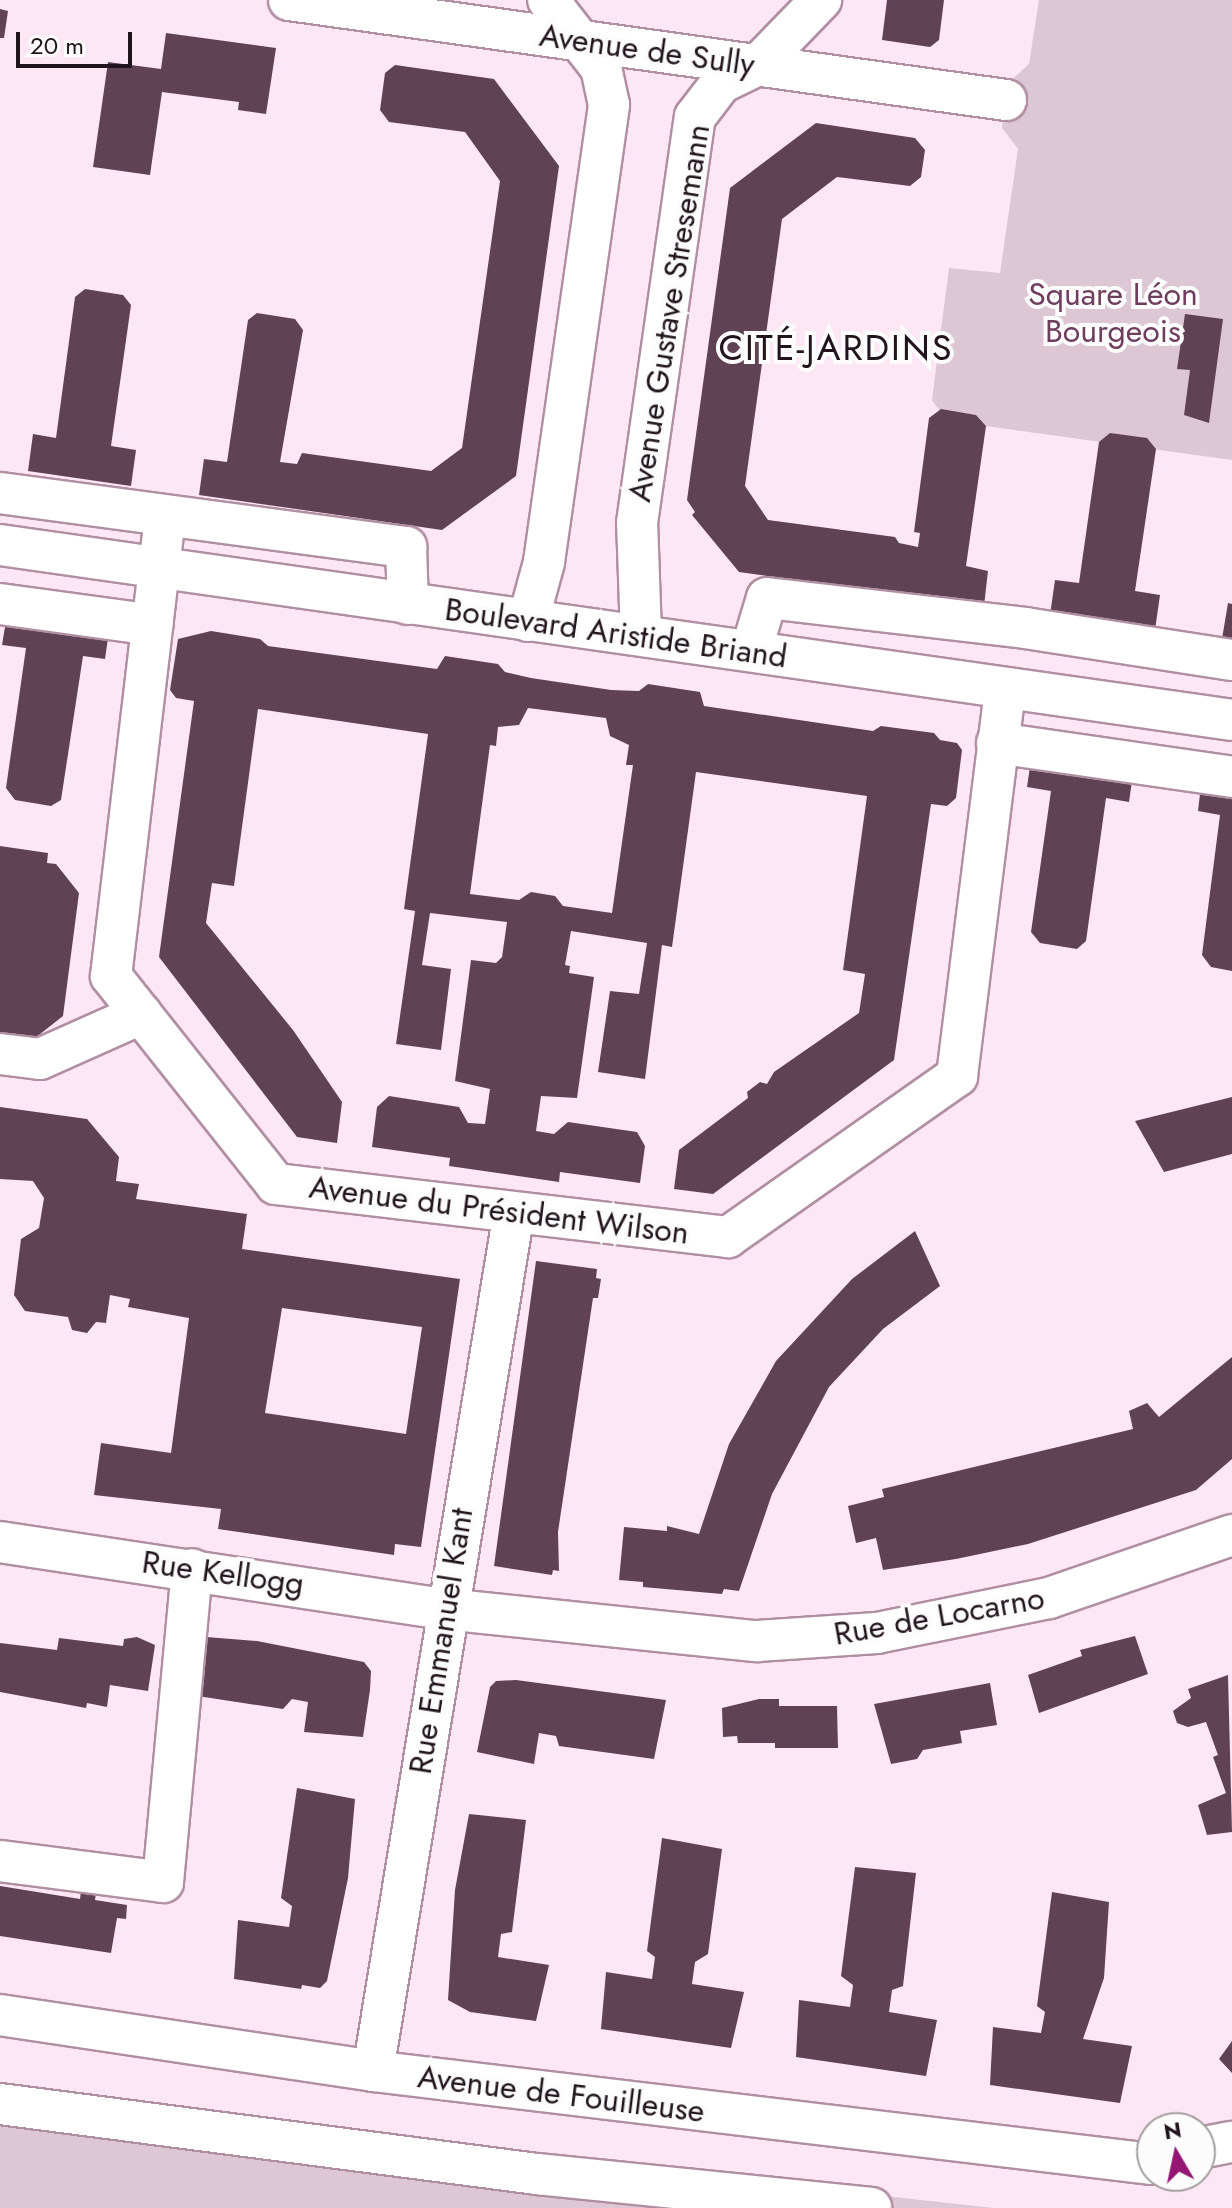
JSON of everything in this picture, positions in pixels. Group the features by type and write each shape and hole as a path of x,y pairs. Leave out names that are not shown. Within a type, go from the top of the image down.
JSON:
{"street":[{"name":"Avenue de Sully","path":"289,0 1006,100"},
{"path":"528,621 544,562 609,105 601,68 548,0"},
{"name":"Avenue Gustave Stresemann","path":"641,635 637,523 695,117 721,83 758,65 821,0"},
{"path":"0,493 406,547 408,604"},
{"name":"Avenue du Président Wilson","path":"165,517 111,976 276,1184 728,1237 957,1076 1005,688"},
{"name":"Boulevard Aristide Briand","path":"0,545 1232,720"},
{"path":"751,651 767,598 1025,628 1232,660"},
{"path":"0,604 153,625"},
{"path":"997,743 1232,777"},
{"path":"0,1054 40,1059 141,1014"},
{"name":"Rue Emmanuel Kant","path":"373,2071 445,1609 514,1212"},
{"name":"Rue Kellogg","path":"0,1542 445,1609"},
{"name":"Rue de Locarno","path":"445,1609 757,1641 877,1633 1049,1598 1229,1547"},
{"path":"0,1861 163,1882 192,1569"},
{"name":"Avenue de Fouilleuse","path":"0,2015 373,2071 1136,2161"},
{"path":"0,2104 537,2174 871,2208"}],"green space":[{"name":"Square Léon Bourgeois","path":"1039,0 1232,0 1232,460 986,426 976,415 939,410 932,400 949,268 1000,273 1018,149 1002,128 1009,82 1029,64"},
{"path":"0,2083 423,2146 994,2208 0,2208"}],"building":[{"path":"887,0 944,0 939,40 930,47 882,40"},
{"path":"0,9 8,11 4,38 0,38"},
{"path":"166,33 276,48 266,114 238,110 239,102 162,92 150,175 93,167 108,62 161,69"},
{"path":"395,65 494,79 559,166 516,476 442,530 199,495 204,459 227,462 248,320 257,313 295,319 303,330 280,462 297,464 302,453 431,471 462,448 500,181 465,132 389,122 380,110 385,73"},
{"path":"816,123 915,138 925,150 921,177 910,186 837,177 782,219 745,486 768,520 895,537 899,543 918,547 920,533 914,532 929,418 941,409 976,415 986,426 966,566 988,571 984,606 739,572 692,515 695,512 687,500 730,188"},
{"path":"85,289 123,295 131,305 111,446 136,450 131,486 28,471 33,434 56,438 75,297"},
{"path":"1185,314 1223,319 1209,423 1184,415 1190,370 1177,369"},
{"path":"1110,433 1147,438 1156,449 1135,591 1160,595 1155,630 1050,615 1055,580 1079,583 1099,442"},
{"path":"1228,603 1232,604 1232,640 1222,639"},
{"path":"8,609 110,624 105,659 83,656 61,800 51,806 15,800 6,788 26,648 2,645"},
{"path":"211,631 260,639 268,646 437,669 445,656 498,664 505,672 531,678 611,690 639,691 648,684 700,692 704,706 873,731 881,726 934,733 940,740 957,743 962,750 956,798 947,806 931,804 894,1060 713,1194 674,1189 679,1150 748,1098 747,1092 760,1082 767,1084 774,1072 859,1013 865,974 843,970 867,796 696,772 672,947 662,945 645,1079 598,1072 610,991 639,994 647,943 571,931 565,965 570,966 569,973 594,977 577,1098 541,1096 536,1131 554,1134 568,1122 637,1132 645,1146 640,1183 560,1172 559,1182 449,1166 450,1158 372,1147 377,1107 389,1096 459,1107 468,1123 485,1124 490,1089 455,1081 471,960 496,963 502,957 507,922 430,913 422,965 451,969 441,1050 396,1044 415,911 404,909 428,734 258,709 234,886 212,883 206,923 293,1030 342,1102 337,1143 297,1137 159,957 194,701 176,698 170,690 178,639","holes":["528,708 606,718 610,736 629,745 626,765 633,765 612,913 563,906 555,896 531,892 519,900 470,894 490,745 496,746 498,727 519,725"]},
{"path":"1032,753 1134,767 1129,802 1106,798 1086,941 1077,949 1040,943 1031,932 1051,791 1027,787"},
{"path":"1202,777 1232,781 1232,971 1211,967 1202,955 1220,815 1198,811"},
{"path":"0,846 48,853 47,863 56,864 79,893 63,1016 30,1042 0,1038"},
{"path":"1232,1097 1232,1154 1164,1172 1135,1121"},
{"path":"0,1107 87,1119 119,1157 116,1181 139,1184 136,1199 247,1214 242,1249 460,1279 421,1547 395,1544 394,1555 218,1529 221,1509 94,1495 101,1443 171,1453 189,1318 128,1307 130,1299 110,1295 106,1323 96,1322 87,1333 72,1330 68,1317 25,1311 14,1295 21,1239 39,1228 44,1198 33,1181 0,1179","holes":["282,1308 422,1327 406,1434 265,1413"]},
{"path":"915,1231 940,1286 883,1329 829,1387 772,1494 739,1591 724,1589 722,1594 643,1587 643,1582 619,1580 624,1527 667,1531 667,1526 699,1534 729,1444 776,1361 852,1279"},
{"path":"536,1261 597,1269 596,1278 601,1279 598,1298 593,1298 558,1532 559,1571 553,1570 552,1575 494,1566"},
{"path":"1232,1357 1232,1459 1196,1490 1028,1544 956,1559 883,1570 876,1538 856,1543 848,1506 884,1497 882,1489 1133,1429 1129,1411 1147,1403 1159,1417"},
{"path":"194,1636 257,1641 364,1662 371,1671 363,1737 304,1732 308,1702 292,1699 283,1709 191,1695"},
{"path":"1135,1636 1148,1674 1039,1713 1028,1675 1082,1656 1080,1650"},
{"path":"137,1637 155,1645 148,1691 110,1685 107,1707 87,1703 86,1708 0,1692 0,1643 57,1650 59,1638 123,1646 124,1639"},
{"path":"1228,1675 1232,1832 1207,1835 1198,1805 1226,1793 1213,1757 1218,1755 1206,1722 1188,1727 1177,1723 1173,1711 1191,1698 1188,1689"},
{"path":"516,1680 666,1700 654,1759 559,1746 556,1736 539,1733 534,1764 477,1752 490,1687 496,1681"},
{"path":"990,1683 997,1725 960,1731 962,1743 923,1750 917,1759 891,1764 874,1704"},
{"path":"759,1699 779,1699 779,1706 837,1706 838,1748 775,1748 775,1743 738,1743 737,1736 723,1737 722,1708"},
{"path":"297,1788 355,1799 348,1878 327,1981 320,1988 302,1985 301,1989 234,1979 238,1920 289,1927 292,1906 281,1898"},
{"path":"469,1814 526,1820 512,1932 501,1934 498,1957 549,1965 536,2021 470,2012 448,2000 455,1890"},
{"path":"662,1838 722,1849 708,1954 695,1962 692,1984 744,1992 731,2048 601,2029 606,1972 652,1979 655,1957 647,1951"},
{"path":"855,1867 916,1873 903,1986 892,1990 889,2012 937,2020 926,2076 796,2057 799,2000 850,2007 853,1985 841,1976"},
{"path":"0,1886 80,1899 81,1891 96,1893 95,1900 127,1905 126,1919 117,1918 111,1953 0,1936"},
{"path":"1052,1892 1109,1902 1104,1978 1083,2039 1132,2046 1120,2103 990,2085 993,2027 1041,2033 1045,2012 1037,2006"},
{"path":"1232,2041 1232,2073 1219,2059"}],"district":[{"name":"CITÉ-JARDINS","path":"836,348"}]}
